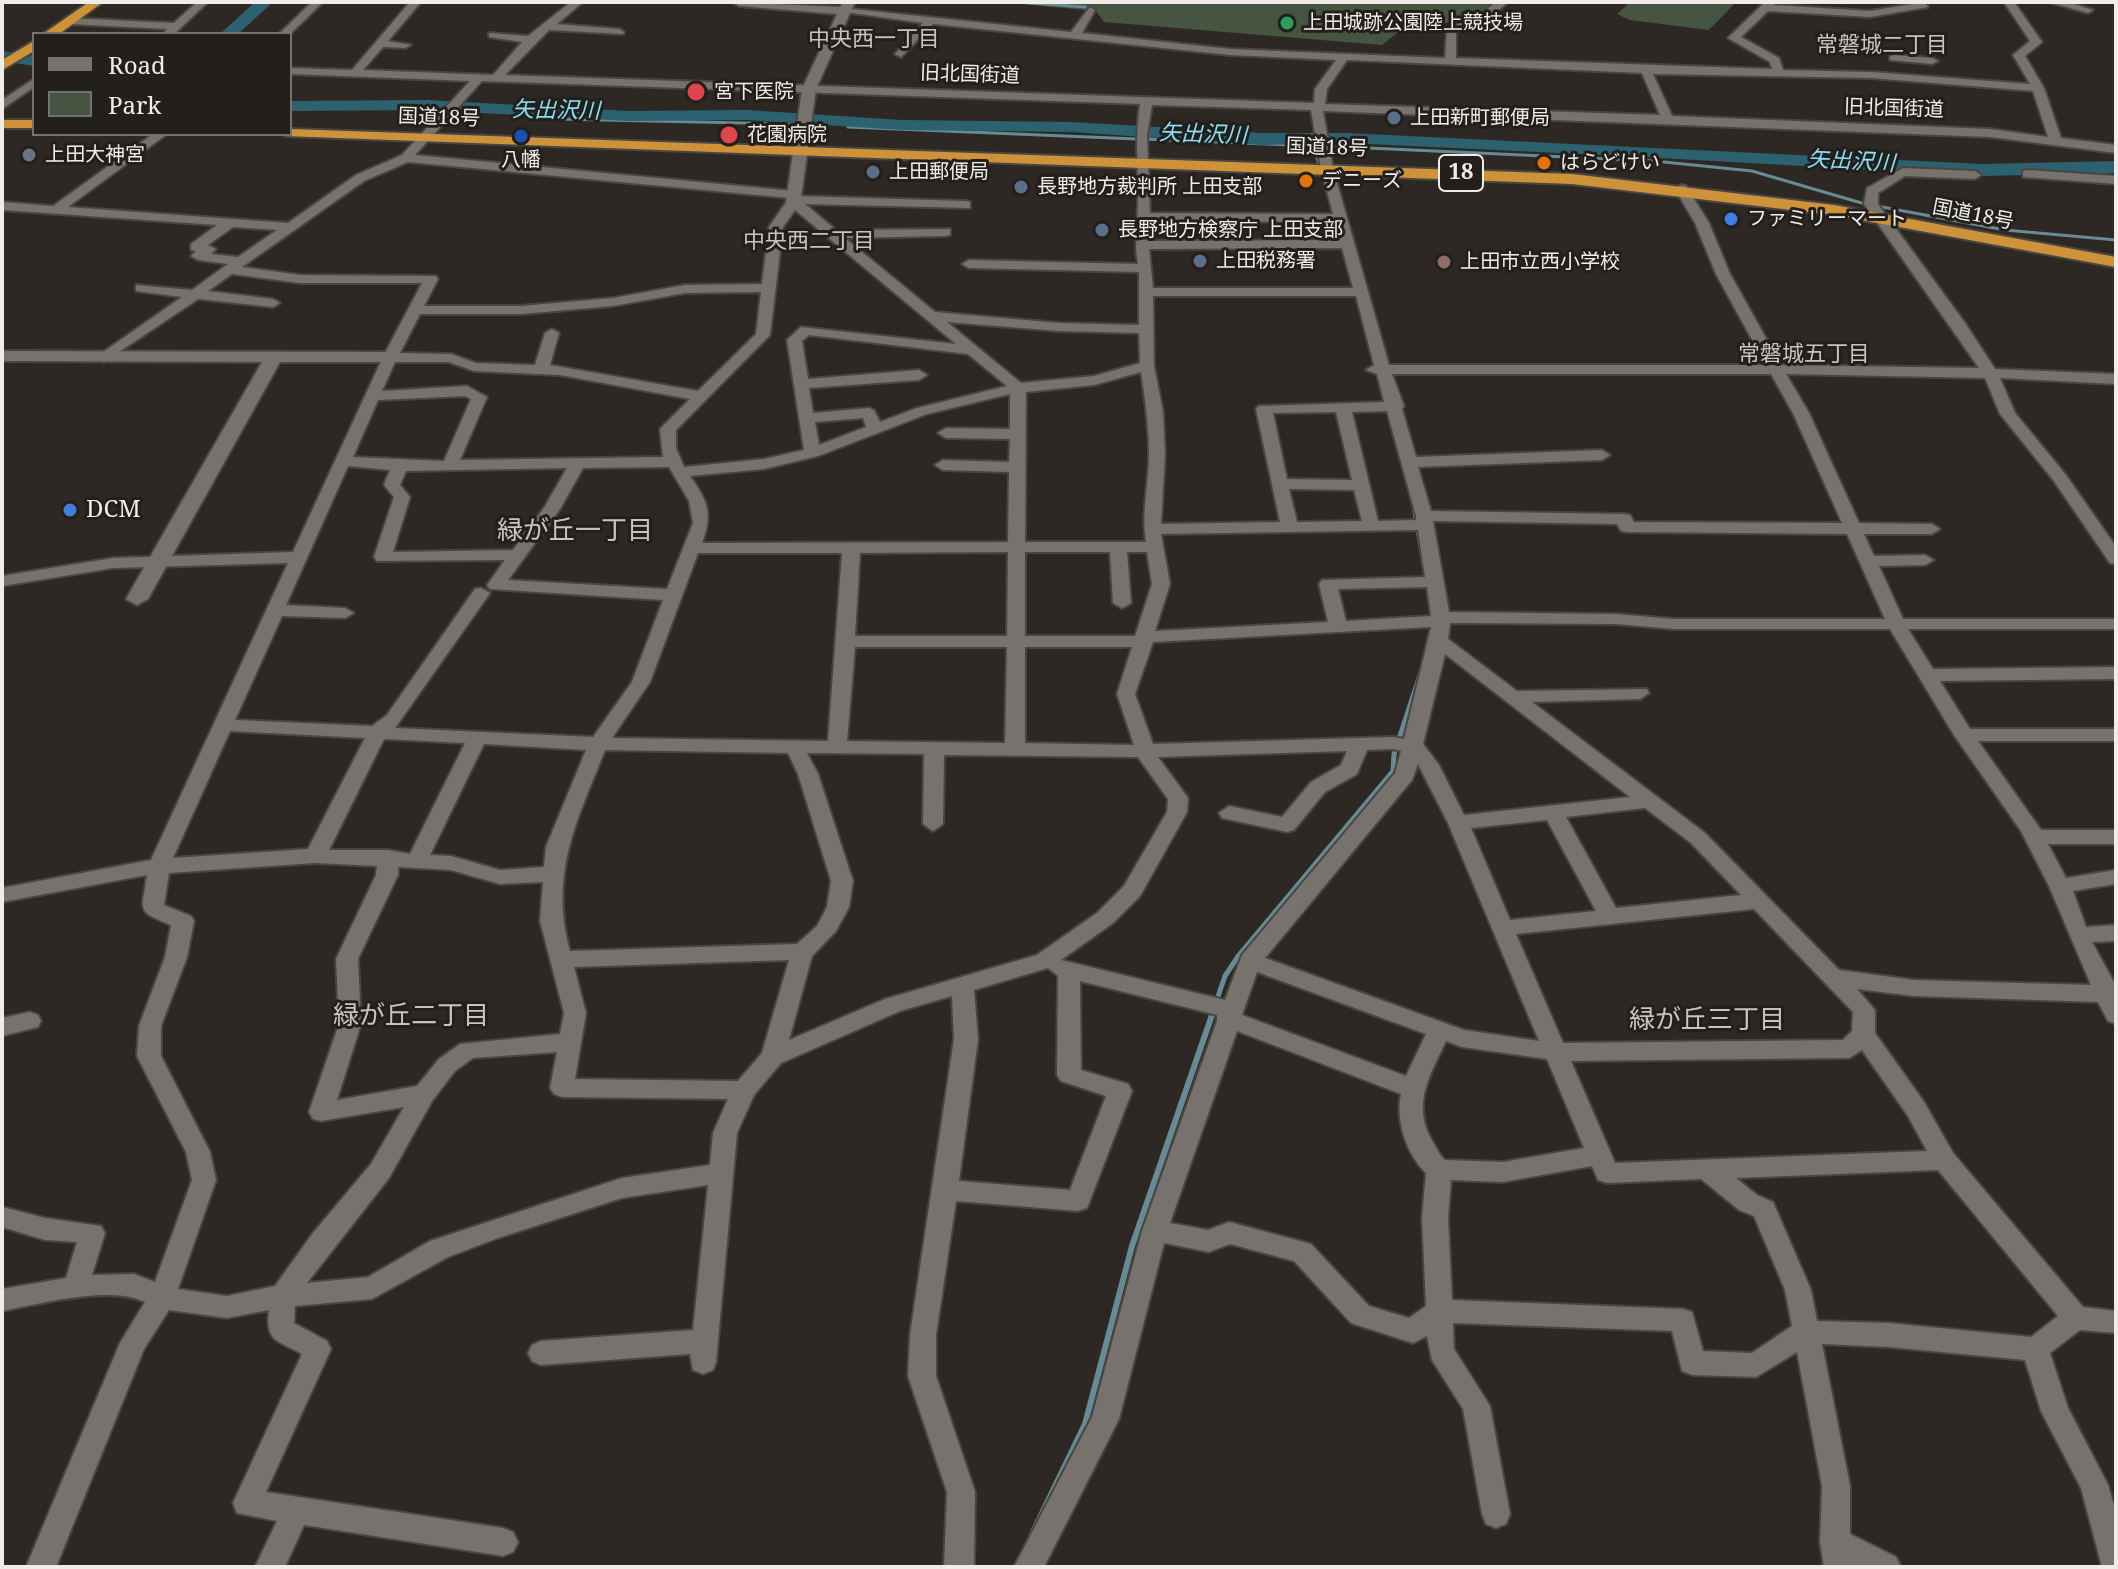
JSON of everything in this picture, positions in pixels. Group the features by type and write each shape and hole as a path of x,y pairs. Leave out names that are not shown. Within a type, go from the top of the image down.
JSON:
{"highway":[{"path":"53,32 97,2"},
{"path":"10,61 32,46"},
{"path":"2,124 32,124"},
{"name":"国道18号","path":"292,133 1522,176 1681,189 1885,219 2116,262"}],"street":[{"path":"69,21 172,30 203,2"},
{"path":"286,32 318,2"},
{"path":"354,74 416,2"},
{"path":"495,79 530,40 578,2"},
{"path":"739,2 846,6 931,20 1230,52 1450,63 1898,77 2038,88"},
{"path":"1450,63 1451,30 1480,20 1503,2"},
{"path":"2009,2 2036,42 2019,55 2038,88 2055,139"},
{"path":"2054,2 2066,2 2088,10"},
{"path":"1779,75 1775,60 1734,38 1769,5 1870,14 1924,5"},
{"path":"744,1090 562,1088 575,1013 551,921 553,874 556,847 598,744 641,682 701,523 697,499 676,467 666,437 668,429 763,335 776,227 794,199 809,89 846,6"},
{"path":"1075,35 1090,10"},
{"path":"901,54 931,20"},
{"path":"548,27 619,32"},
{"path":"493,35 530,40"},
{"path":"380,44 405,45"},
{"path":"1898,77 1893,53 1932,61"},
{"path":"1029,1567 1105,1419 1155,1231 1222,1010 1250,951 1405,775 1415,748 1439,641 1441,620 1436,582 1411,462 1396,406 1380,370 1370,335 1362,292 1319,138 1321,89 1343,58"},
{"path":"1646,70 1668,119"},
{"name":"旧北国街道","path":"292,71 1649,118 2055,139 2116,149"},
{"path":"104,358 360,178 406,158 479,78"},
{"path":"2,105 32,83"},
{"path":"541,1353 704,1352 725,1133 744,1090 773,1057 893,1005 1045,961 1105,918 1132,891 1177,812 1178,798 1146,751 1126,694 1161,584 1154,538 1156,427 1147,366 1146,268 1141,245 1142,130 1146,102"},
{"path":"57,209 158,136"},
{"path":"406,158 794,199 965,205"},
{"path":"1975,175 1903,172 1872,191 1871,206 1885,219 1991,375 2008,414 2060,478 2116,559"},
{"path":"2027,174 2116,180"},
{"path":"1681,189 1702,223 1723,274 1777,369 1896,624 1964,735 2034,837 2060,886 2078,935 2110,994 2116,1015"},
{"path":"794,199 968,350 1018,388"},
{"path":"2,206 293,227"},
{"path":"1143,217 1342,218"},
{"path":"41,1567 133,1343 162,1298 204,1180 198,1152 149,1056 150,1026 176,957 183,921 153,909 159,866 390,357 431,279 300,279 198,256 209,249 196,247 229,223"},
{"path":"834,234 945,232"},
{"path":"1141,245 1349,244"},
{"path":"969,264 1146,268"},
{"path":"141,288 273,303"},
{"path":"415,310 521,310 613,302 685,289 769,288"},
{"path":"1146,292 1362,292"},
{"path":"930,316 1059,327 1145,329"},
{"path":"763,335 794,340 806,330 968,350"},
{"path":"542,368 552,333"},
{"path":"794,340 812,453"},
{"path":"2,356 451,358 474,367 542,368 701,396"},
{"path":"137,599 273,358"},
{"path":"343,461 400,466 676,467 764,464 812,453 922,411 1018,388 1094,380 1147,366"},
{"path":"1380,370 1777,369 2116,379"},
{"path":"803,384 919,375"},
{"path":"1015,749 1018,388"},
{"path":"374,396 467,391 479,397 450,466"},
{"path":"1289,526 1264,409 1396,406"},
{"path":"1343,408 1371,525"},
{"path":"807,418 869,413 875,430"},
{"path":"946,433 1018,434"},
{"path":"1411,462 1602,455"},
{"path":"943,465 1018,467"},
{"path":"400,466 392,485 402,497 383,557 519,555"},
{"path":"576,466 552,509 496,585 676,595"},
{"path":"1280,484 1361,485"},
{"path":"693,548 1118,548 1154,538 1289,526 1424,521 1624,519 1627,527 1932,529"},
{"path":"837,747 846,642 843,625 853,577 851,548"},
{"path":"1118,548 1122,603"},
{"path":"2,581 61,569 159,559 298,557"},
{"path":"1868,561 1925,560"},
{"path":"1338,627 1328,584 1436,582"},
{"path":"315,856 378,731 394,719 481,593"},
{"path":"274,610 345,613"},
{"path":"846,642 1145,639 1452,617 1616,619 1674,624 2116,624"},
{"path":"1439,641 1698,838 1836,978 1864,1010 1863,1034 1916,1109 1944,1160 2076,1318"},
{"path":"1926,675 2116,673"},
{"path":"1515,697 1640,693"},
{"path":"222,725 598,744 1146,751 1393,743 1415,748 1429,765 1458,823 1607,1173 1944,1160"},
{"path":"1964,735 2116,735"},
{"path":"417,860 477,738"},
{"path":"1229,813 1287,825 1318,787 1350,769 1359,744"},
{"path":"773,1057 802,952 825,931 838,907 842,881 808,774 794,746"},
{"path":"933,824 934,748"},
{"path":"1458,823 1650,801"},
{"path":"1553,812 1610,917"},
{"path":"2034,837 2116,837"},
{"path":"2,895 159,866 315,856 388,857 451,863 500,877 553,874"},
{"path":"388,857 387,875 347,959 350,1024 321,1112 424,1094"},
{"path":"2060,886 2116,877"},
{"path":"1503,928 1759,901"},
{"path":"2078,935 2116,933"},
{"path":"1250,951 1462,1038 1557,1052 1849,1049 1863,1034"},
{"path":"561,959 802,952"},
{"path":"1045,961 1069,973 1222,1010 1414,1089"},
{"path":"945,1190 1078,1201 1120,1091 1069,1075 1069,973"},
{"path":"1836,978 1914,988 2110,994"},
{"path":"959,1567 961,1492 922,1376 923,1335 966,1039 963,985"},
{"path":"2,1027 30,1021"},
{"path":"1439,1030 1414,1089 1410,1121 1426,1147 1426,1158 1439,1170 1503,1172 1597,1155"},
{"path":"503,1542 247,1503 318,1349 280,1329 283,1296 322,1241 380,1171 424,1094 447,1065 468,1050 572,1042"},
{"path":"1703,1169 1724,1178 1749,1206 1764,1209 1798,1290 1836,1486 1837,1554 1886,1567"},
{"path":"1439,1170 1435,1218 1441,1352 1476,1406 1496,1514"},
{"path":"2,1300 76,1287 134,1285 162,1298 227,1307 283,1296 372,1288 439,1249 493,1229 622,1188 721,1173"},
{"path":"2,1217 45,1229 92,1233 76,1287"},
{"path":"1155,1231 1209,1241 1229,1233 1302,1252 1360,1315 1413,1331 1439,1311 1683,1320 1692,1363 1756,1365 1804,1332 1889,1335 2035,1349 2076,1318 2116,1322"},
{"path":"2035,1349 2055,1411 2094,1485 2116,1566"},
{"path":"270,1567 296,1512"}],"green space":[{"path":"1000,2 1501,2 1478,15 1458,21 1412,21 1382,45 1104,22 1096,11"},
{"path":"1630,2 1736,2 1709,30 1630,20 1617,14"}],"waterway":[{"path":"230,32 265,2"},
{"path":"1017,2 1085,7"},
{"name":"矢出沢川","path":"2,56 32,61"},
{"name":"矢出沢川","path":"292,106 428,105 628,116 747,115 902,125 1071,127 1262,139 1347,138 1624,150 1982,170 2116,167"},
{"path":"507,111 557,119 791,124"},
{"path":"848,127 1137,139"},
{"name":"矢出沢川","path":"1311,138 1313,146"},
{"path":"1144,139 1313,146"},
{"path":"1313,146 1319,164"},
{"path":"1324,146 1654,161"},
{"path":"1664,162 1752,171 1865,204"},
{"path":"1877,206 2005,230 2116,240"},
{"path":"1413,503 1424,568"},
{"path":"1211,1017 1225,976 1239,955 1393,771 1394,754 1420,675"},
{"path":"1032,1534 1085,1424 1132,1246 1212,1015"}],"place":[{"name":"上田城跡公園陸上競技場","path":"1287,23"},
{"name":"宮下医院","path":"696,92"},
{"name":"上田新町郵便局","path":"1394,118"},
{"name":"花園病院","path":"729,135"},
{"name":"八幡","path":"521,136"},
{"name":"上田大神宮","path":"29,155"},
{"name":"はらどけい","path":"1544,163"},
{"name":"上田郵便局","path":"873,172"},
{"name":"デニーズ","path":"1306,181"},
{"name":"長野地方裁判所 上田支部","path":"1021,187"},
{"name":"ファミリーマート","path":"1731,219"},
{"name":"長野地方検察庁 上田支部","path":"1102,230"},
{"name":"上田税務署","path":"1200,261"},
{"name":"上田市立西小学校","path":"1444,262"},
{"name":"DCM","path":"70,510"}],"district":[{"name":"中央西一丁目","path":"874,40"},
{"name":"常磐城二丁目","path":"1882,46"},
{"name":"中央西二丁目","path":"809,242"},
{"name":"常磐城五丁目","path":"1804,355"},
{"name":"緑が丘一丁目","path":"575,532"},
{"name":"緑が丘二丁目","path":"411,1017"},
{"name":"緑が丘三丁目","path":"1707,1021"}]}
